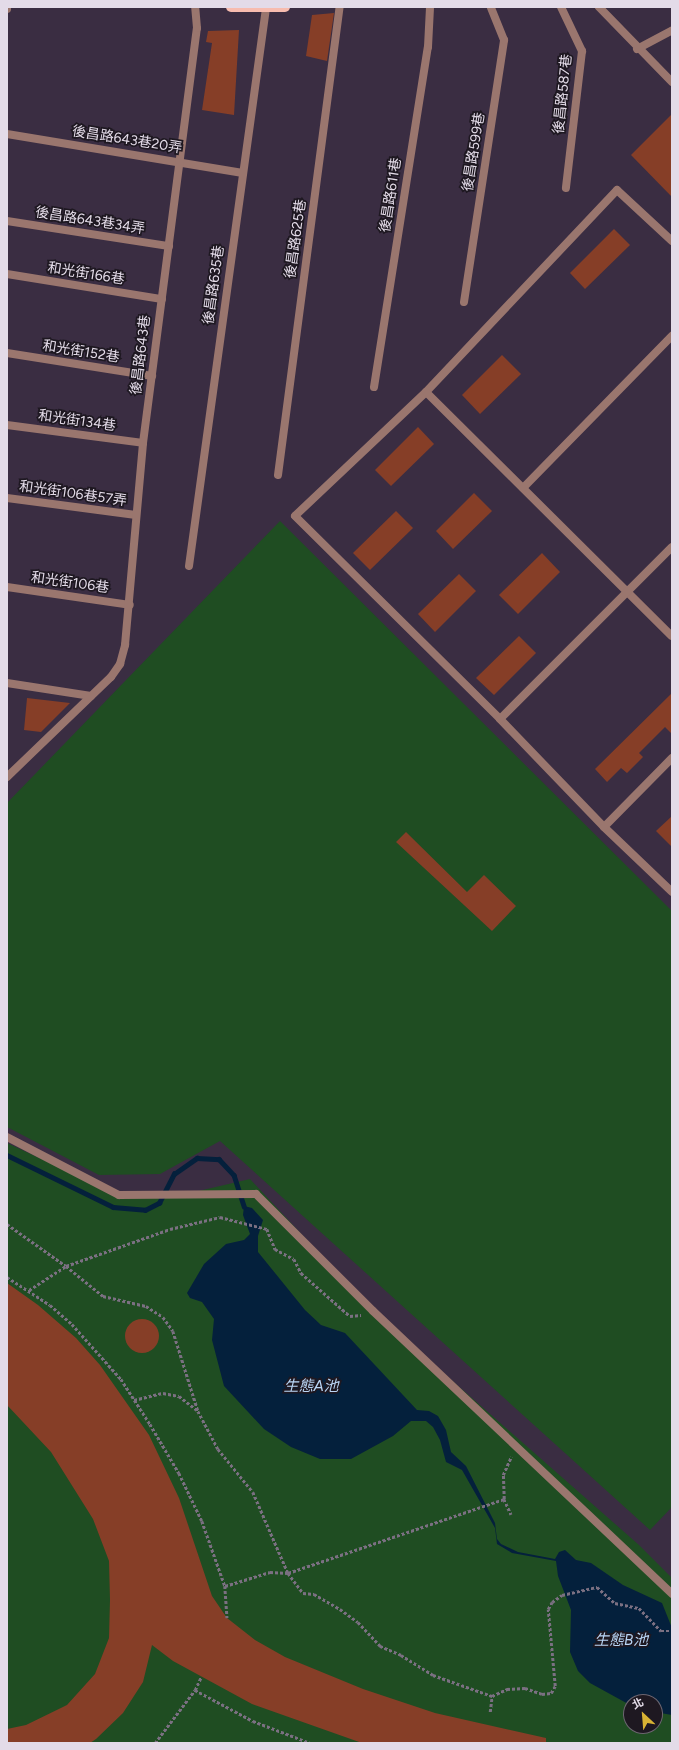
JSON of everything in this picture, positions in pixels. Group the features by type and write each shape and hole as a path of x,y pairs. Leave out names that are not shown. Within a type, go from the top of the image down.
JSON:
{"main road":[{"path":"232,7 285,7"}],"street":[{"name":"後昌路643巷","path":"7,777 111,677 120,664 125,645 130,605 136,515 143,444 197,28 195,7"},
{"name":"後昌路625巷","path":"278,475 340,7"},
{"name":"後昌路611巷","path":"374,387 428,47 430,7"},
{"name":"後昌路599巷","path":"464,302 504,40 491,7"},
{"name":"後昌路587巷","path":"561,7 582,51 566,188"},
{"path":"598,7 672,82"},
{"name":"後昌路635巷","path":"189,566 266,8"},
{"path":"638,48 672,30"},
{"name":"後昌路643巷20弄","path":"7,134 243,172"},
{"path":"672,241 617,190 426,392 295,516 500,719 604,827 672,892"},
{"name":"後昌路643巷34弄","path":"7,221 169,246"},
{"name":"和光街166巷","path":"7,274 162,299"},
{"path":"523,488 672,336"},
{"name":"和光街152巷","path":"7,353 152,376"},
{"path":"426,392 672,636"},
{"name":"和光街134巷","path":"7,425 143,444"},
{"name":"和光街106巷57弄","path":"7,498 136,515"},
{"path":"500,719 672,547"},
{"name":"和光街106巷","path":"7,587 130,605"},
{"path":"7,682 91,696"},
{"path":"604,827 672,758"},
{"path":"7,1137 119,1195 256,1194 373,1311 672,1594"}],"path":[{"path":"29,1290 66,1266 170,1229 220,1217 244,1222 267,1230 275,1249 294,1259 301,1273 350,1316 356,1318 373,1311"},
{"path":"7,1224 66,1266 103,1296 146,1306 164,1318 174,1331 198,1411 218,1450 253,1492 288,1573 303,1593 314,1594 340,1609 358,1622 380,1646 401,1655 433,1675 492,1696 507,1689 525,1688 542,1694 550,1693 555,1686 555,1663 548,1609 552,1602 562,1595 597,1587 615,1603 639,1608 661,1631 672,1631"},
{"path":"7,1277 50,1305 102,1356 134,1400 190,1494 225,1586 227,1618"},
{"path":"134,1400 163,1393 179,1396 198,1411"},
{"path":"511,1514 504,1499 503,1475 516,1445"},
{"path":"225,1586 270,1572 288,1573 504,1499"},
{"path":"155,1743 195,1690 201,1677"},
{"path":"195,1690 253,1721 310,1743"},
{"path":"490,1712 492,1696"}],"green space":[{"path":"280,521 672,911 672,1507 650,1530 220,1141 160,1174 99,1175 7,1127 7,803"},
{"path":"7,1143 119,1195 190,1193 250,1179 373,1311 639,1545 672,1578 672,1743 7,1743"}],"water":[{"name":"生態A池","path":"244,1206 252,1208 263,1220 258,1236 258,1252 305,1310 321,1325 345,1333 417,1410 429,1411 438,1416 446,1430 451,1452 466,1466 495,1523 497,1539 501,1544 518,1552 555,1559 559,1552 565,1550 576,1560 591,1563 623,1585 662,1603 672,1628 672,1715 663,1713 663,1694 623,1694 623,1701 590,1683 578,1671 570,1652 571,1610 558,1576 556,1561 512,1553 497,1544 495,1528 462,1470 446,1462 440,1440 433,1427 426,1421 411,1421 393,1436 351,1459 320,1459 291,1447 264,1429 224,1386 212,1340 214,1319 202,1302 190,1298 187,1293 204,1264 226,1244 244,1240 250,1234 243,1215"}],"building":[{"path":"334,13 327,61 306,56 312,15"},
{"path":"239,30 234,115 202,110 212,43 206,42 208,31"},
{"path":"672,114 672,197 631,155"},
{"path":"614,229 630,245 585,289 570,273"},
{"path":"502,355 521,374 480,414 462,395"},
{"path":"418,427 434,444 391,486 375,470"},
{"path":"474,493 492,511 453,549 436,531"},
{"path":"396,511 413,528 370,570 353,553"},
{"path":"542,553 560,572 518,614 499,595"},
{"path":"459,574 476,591 435,632 418,614"},
{"path":"519,636 536,653 494,695 476,678"},
{"path":"672,693 672,734 665,727 639,753 643,757 627,773 621,768 607,782 595,769"},
{"path":"27,698 70,703 41,732 24,730"},
{"path":"672,816 672,847 656,831"},
{"path":"406,832 467,892 484,875 516,906 492,931 396,842"},
{"path":"7,1283 38,1305 76,1338 100,1365 149,1435 179,1498 212,1596 227,1618 255,1640 285,1657 363,1689 435,1713 546,1738 546,1743 362,1743 252,1704 173,1661 152,1645 143,1682 123,1713 96,1739 90,1743 7,1743 7,1729 26,1725 67,1705 95,1674 109,1638 110,1600 109,1561 93,1519 51,1452 7,1405"},
{"path":"139,1319 145,1319 149,1320 156,1326 159,1336 158,1343 152,1350 145,1353 139,1353 135,1352 128,1346 125,1339 125,1333 126,1329 132,1322"}],"waterway":[{"path":"7,1155 113,1207 145,1210 159,1203 174,1174 197,1158 219,1159 234,1175 244,1206"}],"water label":[{"name":"生態B池","path":"621,1641"}]}
